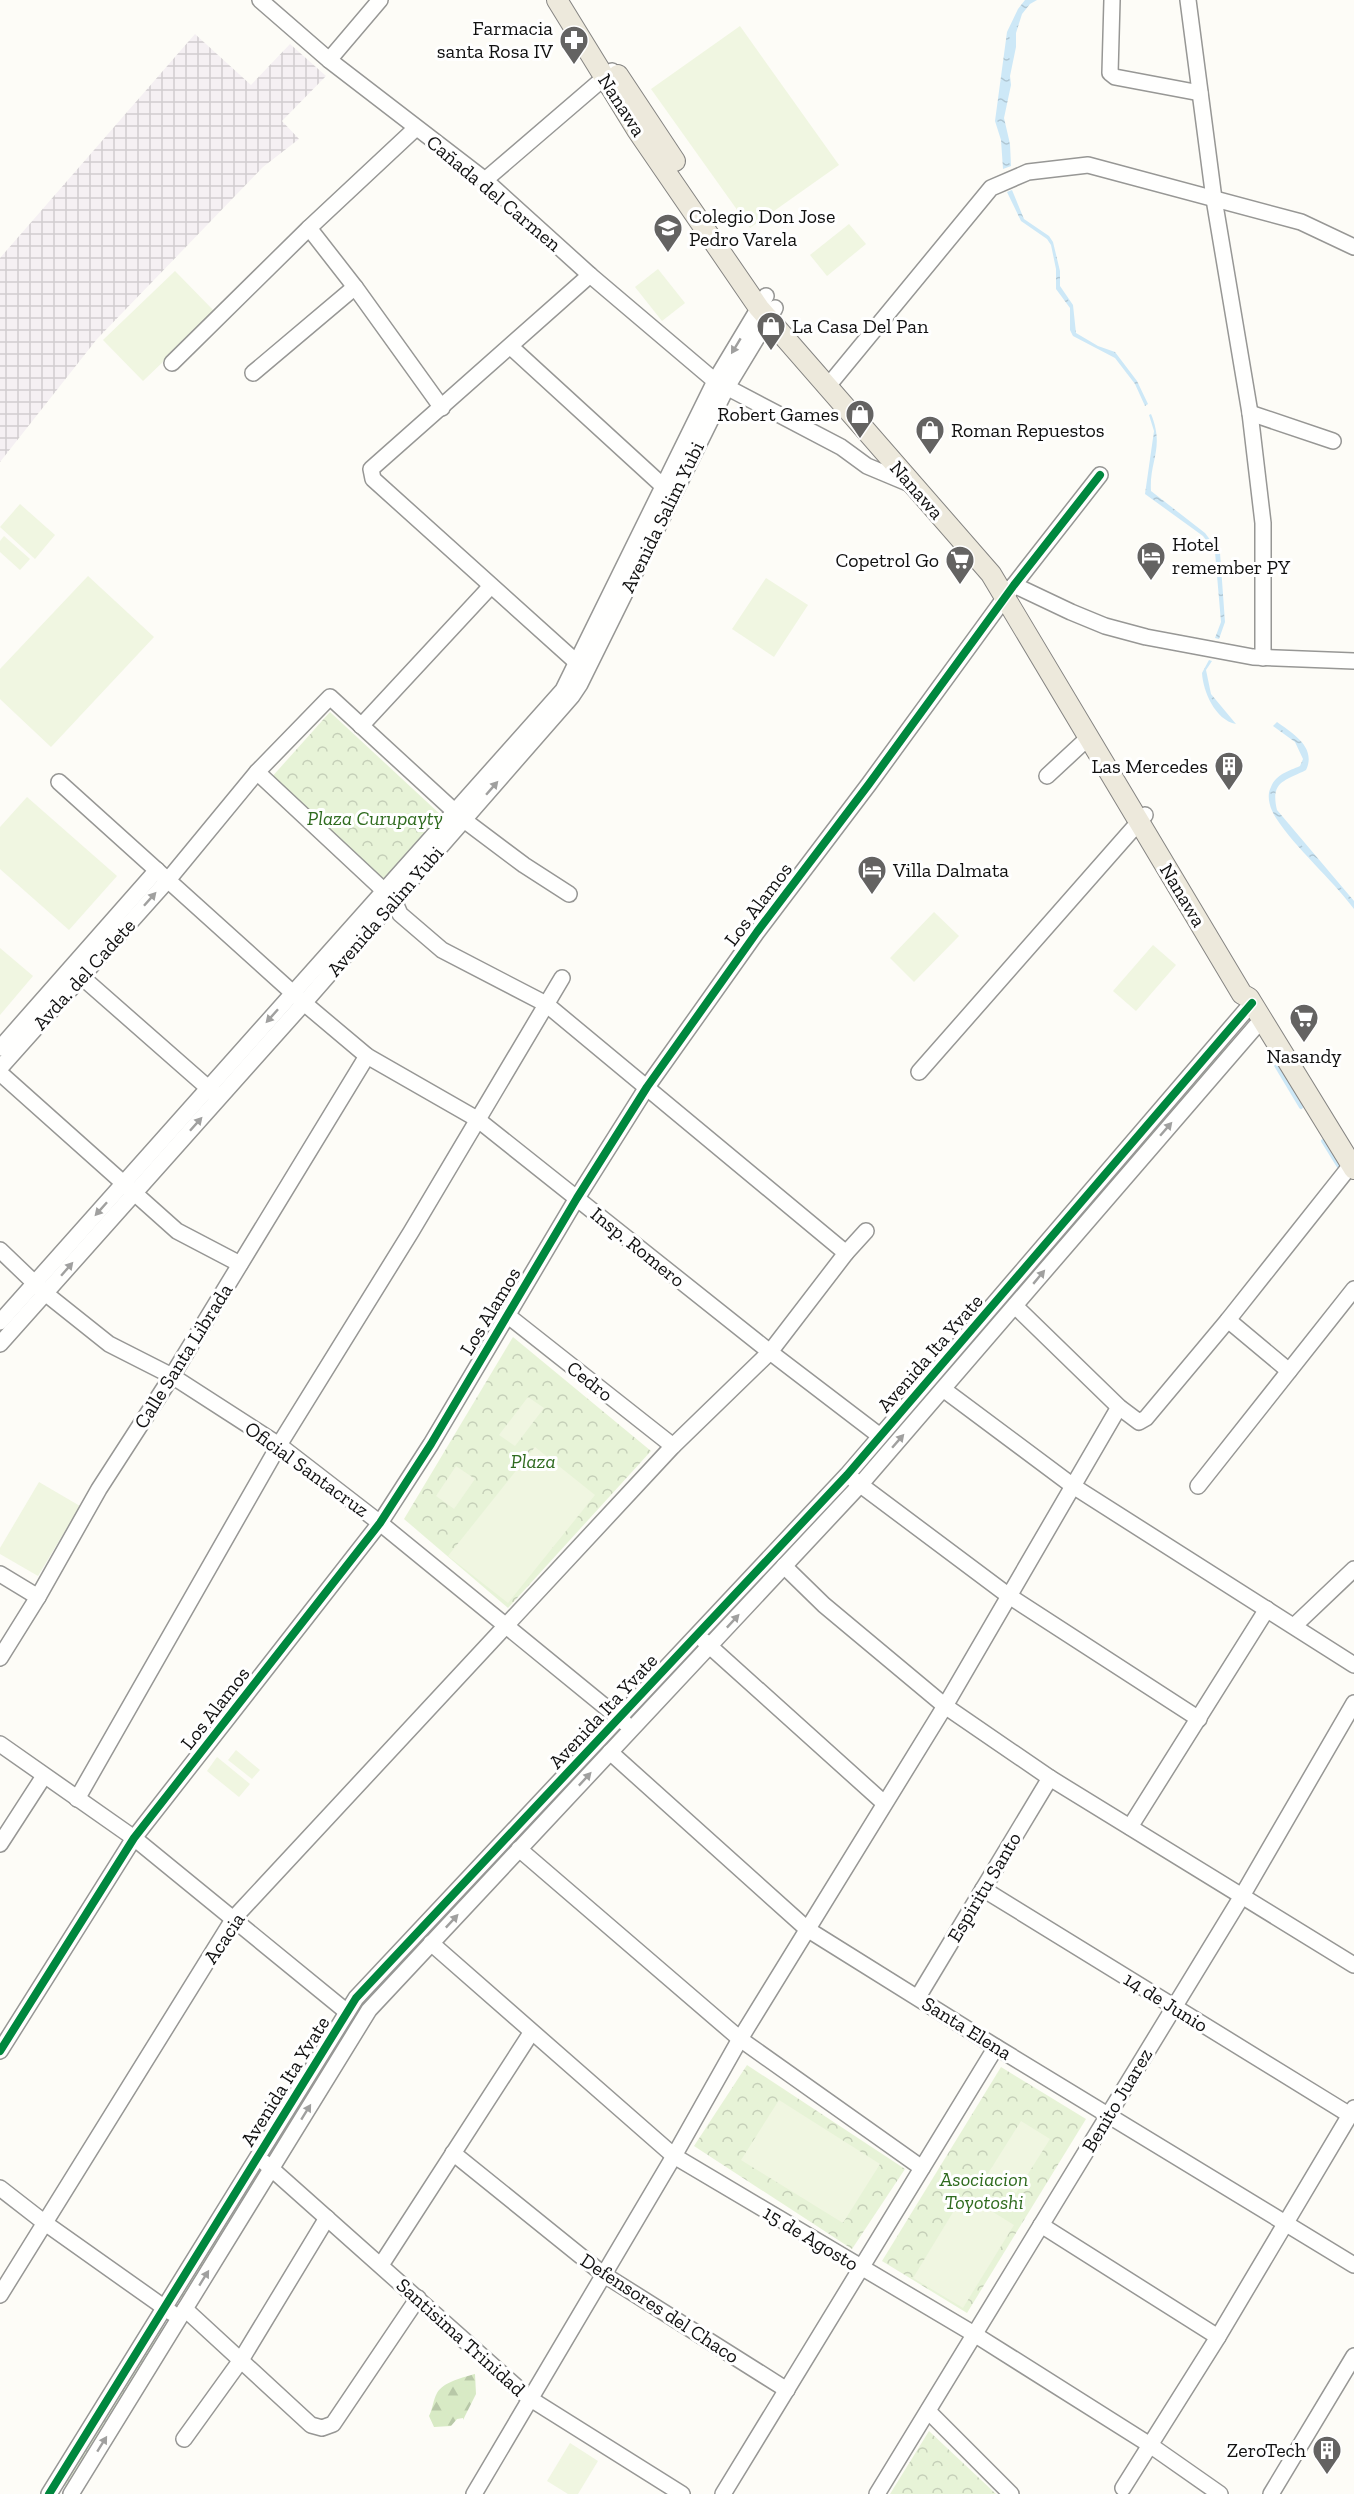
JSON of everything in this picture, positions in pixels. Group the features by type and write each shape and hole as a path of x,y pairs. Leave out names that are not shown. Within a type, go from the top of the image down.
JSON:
{"main road":[{"name":"Nanawa","path":"566,3 644,126 767,307 831,383 996,567 1142,817"},
{"name":"Nanawa","path":"831,383 910,484 991,574 1010,590 1089,737 1142,817 1249,989 1254,1007 1353,1167"}],"street":[{"name":"Cañada del Carmen","path":"260,0 329,60 485,180 590,275 721,384 841,447"},
{"path":"329,60 380,0"},
{"path":"1112,0 1110,74 1115,77 1200,93"},
{"path":"1188,0 1214,199 1251,413 1263,523 1263,658"},
{"path":"485,180 609,73"},
{"path":"172,363 309,228 416,128"},
{"path":"831,383 991,188 1028,172 1088,165 1301,222 1354,247"},
{"path":"309,228 355,287 442,408"},
{"path":"582,668 373,479 370,473 371,469 590,275"},
{"path":"254,373 355,287"},
{"name":"Avenida Salim Yubi","path":"0,1344 40,1288 298,998 388,902 459,816 572,696 582,668 664,487 767,307"},
{"path":"511,347 664,487"},
{"name":"Avenida Salim Yubi","path":"582,668 721,384"},
{"path":"1251,413 1333,441"},
{"path":"841,447 870,453 876,451 876,443"},
{"path":"841,447 867,466 910,484"},
{"name":"Los Alamos","path":"0,2051 134,1838 380,1523 647,1087 757,932 1010,590 1100,475"},
{"path":"361,726 490,586"},
{"path":"1010,590 1113,628 1154,638 1263,658 1354,661"},
{"path":"0,1048 76,972 162,875 330,697 459,816 524,865 569,894"},
{"path":"1047,776 1089,737"},
{"path":"254,776 442,950 546,1004 846,1253"},
{"name":"Insp. Romero","path":"59,782 298,998 368,1056 477,1119 770,1352 880,1436"},
{"path":"919,1072 1142,817"},
{"path":"76,972 213,1093"},
{"name":"Avda. del Cadete","path":"0,1071 76,972"},
{"path":"76,1799 279,1445 411,1232 562,978"},
{"name":"Avenida Ita Yvate","path":"50,2494 347,2012 370,1983 847,1475 1115,1163 1254,1007"},
{"name":"Avenida Ita Yvate","path":"71,2494 357,2029 383,1994 860,1485 1127,1174 1254,1007"},
{"name":"Calle Santa Librada","path":"0,1658 38,1597 99,1489 172,1376 368,1056"},
{"path":"0,1071 177,1231 240,1264"},
{"path":"1115,1163 1127,1174"},
{"path":"1015,1306 1119,1407 1139,1422 1146,1418 1353,1167"},
{"name":"Acacia","path":"0,2295 234,1918 673,1446 770,1352 846,1253 866,1231"},
{"name":"Oficial Santacruz","path":"0,1250 40,1288 109,1344 172,1376 279,1445 380,1523 632,1729"},
{"name":"Avenida Salim Yubi","path":"0,1322 40,1288"},
{"path":"1198,1486 1354,1289"},
{"name":"Cedro","path":"507,1316 673,1446"},
{"path":"984,1316 996,1328"},
{"path":"1228,1320 1289,1371"},
{"path":"943,1389 1073,1486 1354,1665"},
{"path":"474,2494 529,2397 674,2156 740,2039 945,1706 1119,1407"},
{"path":"847,1475 1009,1596 1199,1719"},
{"path":"784,1566 824,1605 945,1706 1050,1778 1354,1965"},
{"path":"1294,1626 1354,1569"},
{"path":"0,1574 38,1597"},
{"path":"1130,1827 1267,1609"},
{"path":"697,1635 884,1803"},
{"name":"Benito Juarez","path":"877,2494 1242,1896 1354,1703"},
{"path":"0,1744 134,1838 347,2012"},
{"name":"Santa Elena","path":"610,1752 807,1929 1354,2265"},
{"path":"0,1844 44,1776"},
{"name":"Espiritu Santo","path":"918,1997 1050,1778"},
{"path":"544,1798 556,1809"},
{"path":"519,1849 740,2039 922,2168"},
{"name":"14 de Junio","path":"983,1889 1352,2111"},
{"name":"15 de Agosto","path":"431,1943 674,2156 974,2334 1150,2445 1220,2494"},
{"path":"370,1983 383,1994"},
{"path":"381,2265 531,2033"},
{"path":"723,2494 996,2047"},
{"path":"1123,2488 1218,2337 1352,2111"},
{"name":"Defensores del Chaco","path":"453,2153 603,2274 787,2390"},
{"name":"Santisima Trinidad","path":"258,2156 529,2397 682,2494"},
{"path":"0,2188 45,2223 165,2307 182,2313 241,2360 311,2425 322,2428 333,2424 418,2298"},
{"path":"184,2439 241,2360 327,2218"},
{"path":"1041,2225 1218,2337"},
{"path":"1271,2494 1354,2356"},
{"path":"928,2411 1011,2494"}],"shaded area":[{"path":"195,34 251,85 290,44 326,76 282,121 299,139 263,167 97,339 0,462 0,258"}],"green space":[{"path":"740,26 839,165 750,228 651,89"},
{"path":"849,224 866,244 827,276 810,255"},
{"path":"658,269 685,303 662,321 635,287"},
{"path":"175,271 215,312 143,381 103,340"},
{"path":"20,504 55,535 35,559 0,527"},
{"path":"4,536 30,559 20,570 0,552 0,541"},
{"path":"88,576 154,637 51,747 0,699 0,669"},
{"path":"766,578 808,605 774,657 732,629"},
{"name":"Plaza Curupayty","path":"330,712 441,815 377,886 270,779"},
{"path":"27,797 117,876 69,930 0,869 0,827"},
{"path":"934,912 959,936 914,982 890,958"},
{"path":"1153,945 1176,965 1136,1011 1113,991"},
{"path":"0,948 33,976 0,1015"},
{"path":"1229,1041 1232,1043 1001,1310 999,1308"},
{"name":"Plaza","path":"513,1337 651,1451 508,1608 404,1519"},
{"path":"972,1339 976,1340 860,1472"},
{"path":"528,1397 544,1408 515,1446 499,1435"},
{"path":"535,1447 595,1495 508,1603 448,1556"},
{"path":"456,1466 475,1479 454,1509 436,1496"},
{"path":"39,1482 80,1506 38,1576 0,1554 0,1548"},
{"path":"617,1730 619,1732 388,1977 387,1976"},
{"path":"236,1750 260,1770 252,1779 228,1760"},
{"path":"217,1757 250,1784 239,1797 207,1771"},
{"path":"361,2002 364,2005 271,2153 269,2151"},
{"path":"747,2065 905,2169 852,2249 694,2146"},
{"name":"Asociacion Toyotoshi","path":"1001,2067 1086,2119 967,2313 882,2261"},
{"path":"779,2100 880,2164 843,2223 741,2160"},
{"path":"1021,2121 1050,2139 1016,2193 987,2175"},
{"path":"259,2165 263,2168 182,2299 179,2299"},
{"path":"964,2194 1014,2225 963,2308 913,2278"},
{"path":"160,2326 164,2329 67,2486 63,2486"},
{"path":"475,2374 476,2394 463,2420 463,2418 457,2419 451,2426 434,2427 429,2416 440,2389 454,2380"},
{"path":"929,2431 996,2494 890,2494"},
{"path":"570,2443 598,2461 578,2494 568,2494 547,2481"}],"water":[{"path":"1025,0 1037,0 1030,4 1022,14 1016,33 1016,47 1010,76 1011,85 1004,118 1010,144 1011,166 1003,169 1001,140 995,121 1007,32"},
{"path":"1012,190 1024,219 1049,236 1053,242 1060,271 1060,286 1073,305 1076,333 1098,346 1115,352 1137,381 1148,404 1145,406 1135,384 1115,358 1073,336 1070,330 1070,308 1056,289 1056,269 1051,245 1047,239 1021,221 1007,192"},
{"path":"1151,414 1157,445 1151,491 1205,533 1220,553 1225,622 1219,639 1215,638 1221,622 1215,552 1203,536 1145,494 1154,431 1149,415"},
{"path":"1209,660 1212,661 1206,670 1211,694 1236,724 1216,711 1208,696 1202,673"},
{"path":"1277,722 1306,748 1309,762 1306,770 1281,783 1276,793 1277,810 1354,901 1354,909 1293,841 1272,811 1269,794 1273,783 1283,774 1300,766 1303,759 1295,742 1273,726"}],"waterway":[{"path":"1274,1062 1301,1107"},
{"path":"1323,1141 1341,1170"}],"cycle path":[{"path":"0,2051 134,1838 380,1523 431,1444 577,1198 647,1087 757,932 869,784 1014,585 1100,475"},
{"path":"49,2494 356,1998 847,1475 1252,1003"}],"place":[{"name":"Farmacia santa Rosa IV","path":"574,66"},
{"name":"Colegio Don Jose Pedro Varela","path":"668,254"},
{"name":"La Casa Del Pan","path":"771,352"},
{"name":"Robert Games","path":"860,440"},
{"name":"Roman Repuestos","path":"930,456"},
{"name":"Hotel remember PY","path":"1151,582"},
{"name":"Copetrol Go","path":"960,586"},
{"name":"Las Mercedes","path":"1229,792"},
{"name":"Villa Dalmata","path":"872,896"},
{"name":"Nasandy","path":"1304,1044"},
{"name":"ZeroTech","path":"1327,2476"}]}
